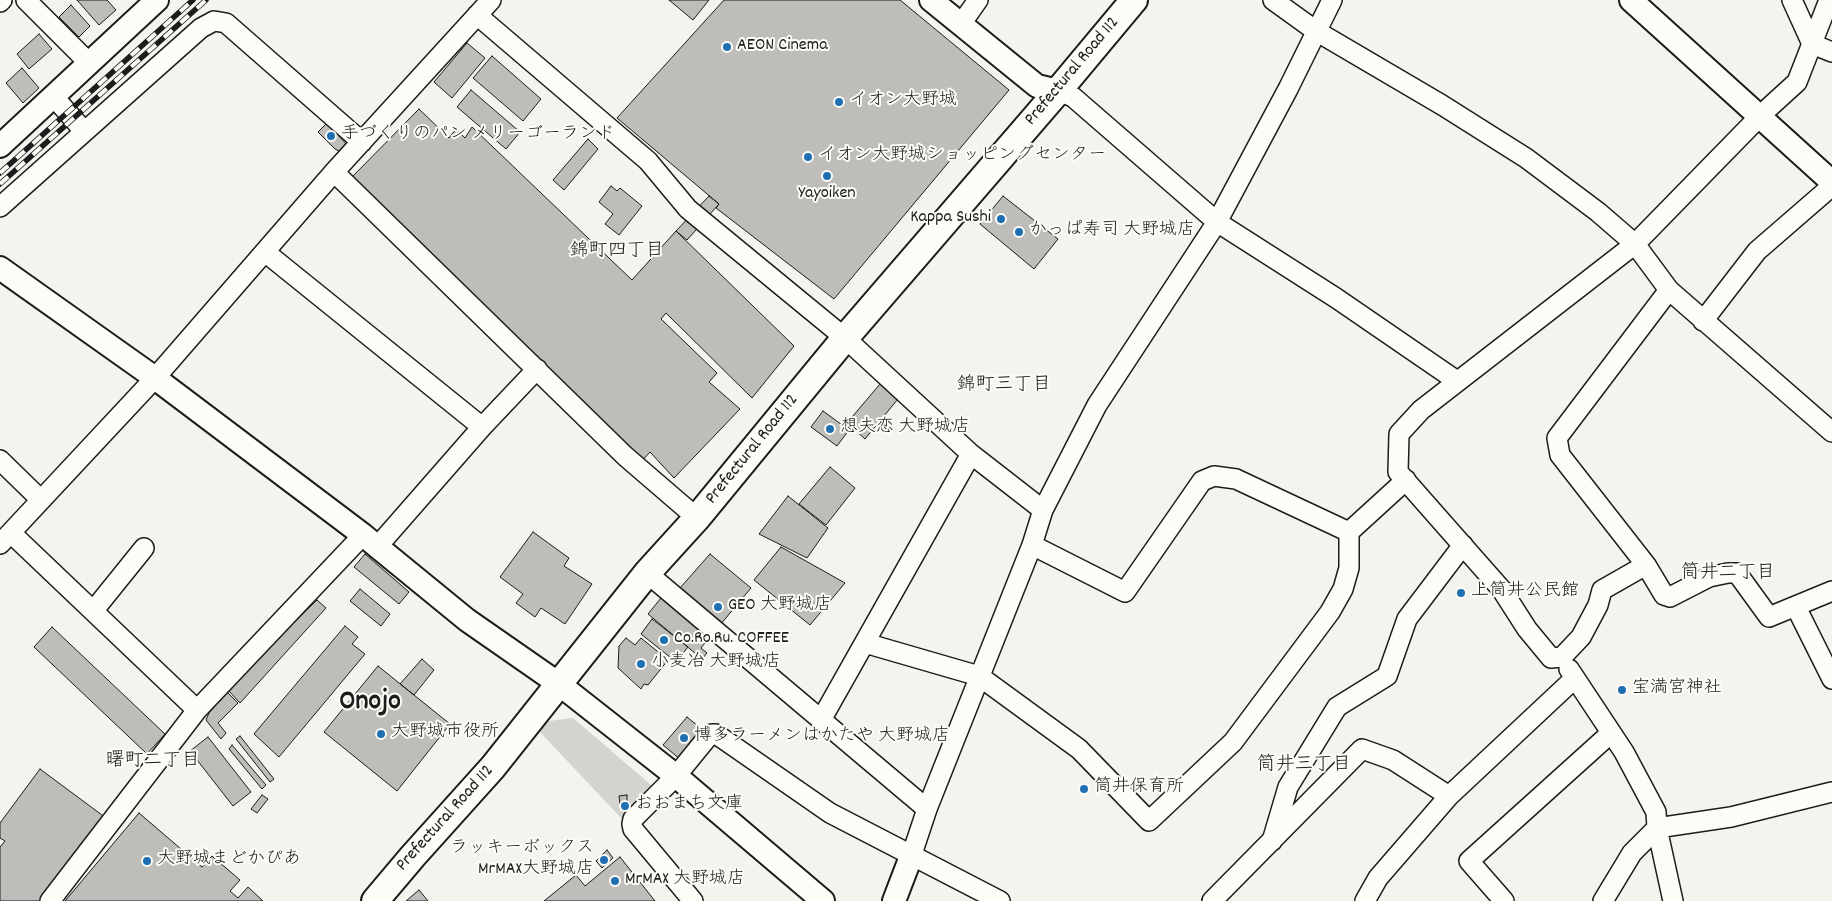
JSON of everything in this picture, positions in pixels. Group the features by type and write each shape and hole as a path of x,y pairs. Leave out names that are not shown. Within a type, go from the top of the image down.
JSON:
{"main road":[{"name":"Prefectural Road 112","path":"375,901 493,766 647,573 697,518 845,338 1134,0"}],"street":[{"path":"26,0 89,63"},
{"path":"0,146 158,0"},
{"path":"197,710 94,610 5,538 155,378 334,172 491,0"},
{"path":"931,0 1037,86 1073,97 1217,222 1336,298 1457,381"},
{"path":"961,24 978,0"},
{"path":"1273,0 1316,31 1442,105 1526,158 1598,212 1635,244 1669,290 1832,432"},
{"path":"894,901 927,809 1032,545 1043,510 1097,405 1217,222 1288,89 1332,0"},
{"path":"1631,0 1761,116 1832,184 1757,251 1703,321"},
{"path":"1792,0 1812,44 1832,52"},
{"path":"1646,565 1602,590 1598,605 1581,637 1562,657 1551,658 1527,629 1502,590 1398,472 1399,434 1421,410 1457,381 1635,244 1797,82 1829,0"},
{"path":"477,15 648,162 688,209 845,338 971,454 1043,510"},
{"path":"0,207 201,28 214,21 226,23 362,142"},
{"path":"53,96 84,131"},
{"path":"334,172 626,456 697,518"},
{"path":"265,252 482,428"},
{"path":"0,268 155,378 370,541 467,620 559,684 676,776 823,901"},
{"path":"1669,290 1557,438 1560,455 1646,565 1664,595 1670,597 1709,577 1728,572 1737,573 1769,617 1832,591"},
{"path":"50,901 197,710 370,541 537,370"},
{"path":"821,720 971,454"},
{"path":"0,460 41,500"},
{"path":"1032,545 1125,592 1202,481 1214,476 1236,479 1349,532"},
{"path":"864,643 979,676 1079,749 1149,821 1233,742 1330,612 1343,589 1349,568 1349,532 1406,480"},
{"path":"1272,841 1288,787 1337,707 1387,676 1407,619 1463,545"},
{"path":"94,610 144,548"},
{"path":"647,573 927,809"},
{"path":"1796,607 1832,679"},
{"path":"1562,657 1574,679 1624,752 1656,812 1657,828 1673,901"},
{"path":"1364,901 1378,878 1449,796 1574,679"},
{"path":"1504,901 1469,861 1611,733"},
{"path":"693,901 633,829 632,824 634,819 676,776 712,734 716,734 830,814 912,854 1000,901"},
{"path":"1212,901 1362,750 1393,760 1449,796"},
{"path":"1603,901 1632,853 1657,828 1731,817 1832,792"}],"shaded area":[{"path":"573,718 651,785 652,793 623,820 540,732 549,721"}],"building":[{"path":"77,0 107,0 116,10 99,25"},
{"path":"669,0 709,0 693,20"},
{"name":"イオン大野城ショッピングセンター","path":"724,0 900,0 1009,90 834,299 716,208 719,204 617,118"},
{"path":"71,5 90,26 79,37 59,17"},
{"path":"39,34 52,49 29,69 17,54"},
{"path":"467,43 485,58 452,98 434,82"},
{"path":"492,56 541,99 523,121 473,78"},
{"path":"22,68 39,88 23,103 6,83"},
{"path":"471,90 520,132 506,149 457,107"},
{"path":"419,109 449,138 456,129 465,138 472,127 632,280 676,231 794,346 752,398 666,313 661,319 717,373 709,382 740,409 674,478 650,452 641,462 350,179"},
{"name":"手づくりのパン メリーゴーランド","path":"327,123 347,145 341,152 335,149 318,132"},
{"path":"588,139 598,149 564,190 553,180"},
{"path":"611,186 617,191 620,188 642,206 619,235 605,224 613,214 599,202"},
{"path":"709,196 719,204 687,240 676,231"},
{"name":"かっぱ寿司 大野城店","path":"1003,196 1058,239 1034,269 980,224"},
{"path":"880,384 898,399 865,439 847,423"},
{"name":"想夫恋 大野城店","path":"823,411 849,430 837,446 811,427"},
{"path":"830,467 855,488 826,525 799,504"},
{"path":"788,496 828,528 807,558 759,534"},
{"path":"533,532 569,558 564,566 592,584 565,624 541,608 535,617 516,603 523,594 500,577"},
{"path":"781,547 845,583 810,625 754,580"},
{"path":"365,554 409,592 399,604 354,567"},
{"name":"GEO 大野城店","path":"710,554 751,588 720,625 680,588"},
{"path":"360,589 390,614 381,626 350,601"},
{"path":"661,598 709,638 701,648 707,653 702,659 648,614"},
{"path":"317,600 326,608 240,703 228,690"},
{"name":"Co.Ro.Ru. COFFEE","path":"652,619 688,647 676,662 641,634"},
{"path":"345,626 358,637 352,644 365,654 279,757 254,734"},
{"path":"52,627 165,734 147,754 34,647"},
{"name":"小麦冶 大野城店","path":"626,638 635,645 641,638 668,660 648,685 644,684 641,689 618,668 619,646"},
{"path":"422,659 434,670 414,695 400,684"},
{"path":"378,666 450,724 397,791 324,732"},
{"path":"227,692 238,703 218,723 226,733 221,739 206,720 209,713"},
{"name":"博多ラーメンはかたや 大野城店","path":"687,717 704,731 681,760 663,745"},
{"path":"240,736 274,779 270,782 236,739"},
{"path":"208,737 251,792 233,806 190,751"},
{"path":"232,745 266,785 262,789 229,749"},
{"path":"40,769 106,818 45,901 0,901 0,847 5,841 0,838 0,823"},
{"path":"262,795 268,799 257,813 251,809"},
{"path":"627,795 627,804 620,804 619,796"},
{"name":"大野城まどかぴあ","path":"139,813 202,867 212,856 240,880 230,891 238,898 248,887 263,901 65,901"},
{"name":"ラッキーボックス MrMAX大野城店","path":"607,850 613,858 602,868 596,861"},
{"name":"MrMAX 大野城店","path":"620,857 655,901 544,901 576,875 585,886"},
{"path":"419,890 428,901 406,901"}],"railway":[{"path":"0,173 193,0"},
{"path":"0,184 206,0"}],"place":[{"name":"AEON Cinema","path":"727,47"},
{"name":"イオン大野城","path":"839,102"},
{"name":"手づくりのパン メリーゴーランド","path":"331,136"},
{"name":"イオン大野城ショッピングセンター","path":"808,157"},
{"name":"Yayoiken","path":"827,176"},
{"name":"Kappa Sushi","path":"1001,219"},
{"name":"かっぱ寿司 大野城店","path":"1019,232"},
{"name":"想夫恋 大野城店","path":"830,429"},
{"name":"上筒井公民館","path":"1461,593"},
{"name":"GEO 大野城店","path":"718,607"},
{"name":"Co.Ro.Ru. COFFEE","path":"664,640"},
{"name":"小麦冶 大野城店","path":"641,664"},
{"name":"宝満宮神社","path":"1622,690"},
{"name":"大野城市役所","path":"381,734"},
{"name":"博多ラーメンはかたや 大野城店","path":"684,738"},
{"name":"筒井保育所","path":"1084,789"},
{"name":"おおまち文庫","path":"625,806"},
{"name":"ラッキーボックス MrMAX大野城店","path":"604,860"},
{"name":"大野城まどかぴあ","path":"147,861"},
{"name":"MrMAX 大野城店","path":"615,881"}],"district":[{"name":"錦町四丁目","path":"617,252"},
{"name":"錦町三丁目","path":"1004,386"},
{"name":"筒井二丁目","path":"1728,574"},
{"name":"Onojo","path":"370,704"},
{"name":"曙町二丁目","path":"153,762"},
{"name":"筒井三丁目","path":"1304,766"}]}
